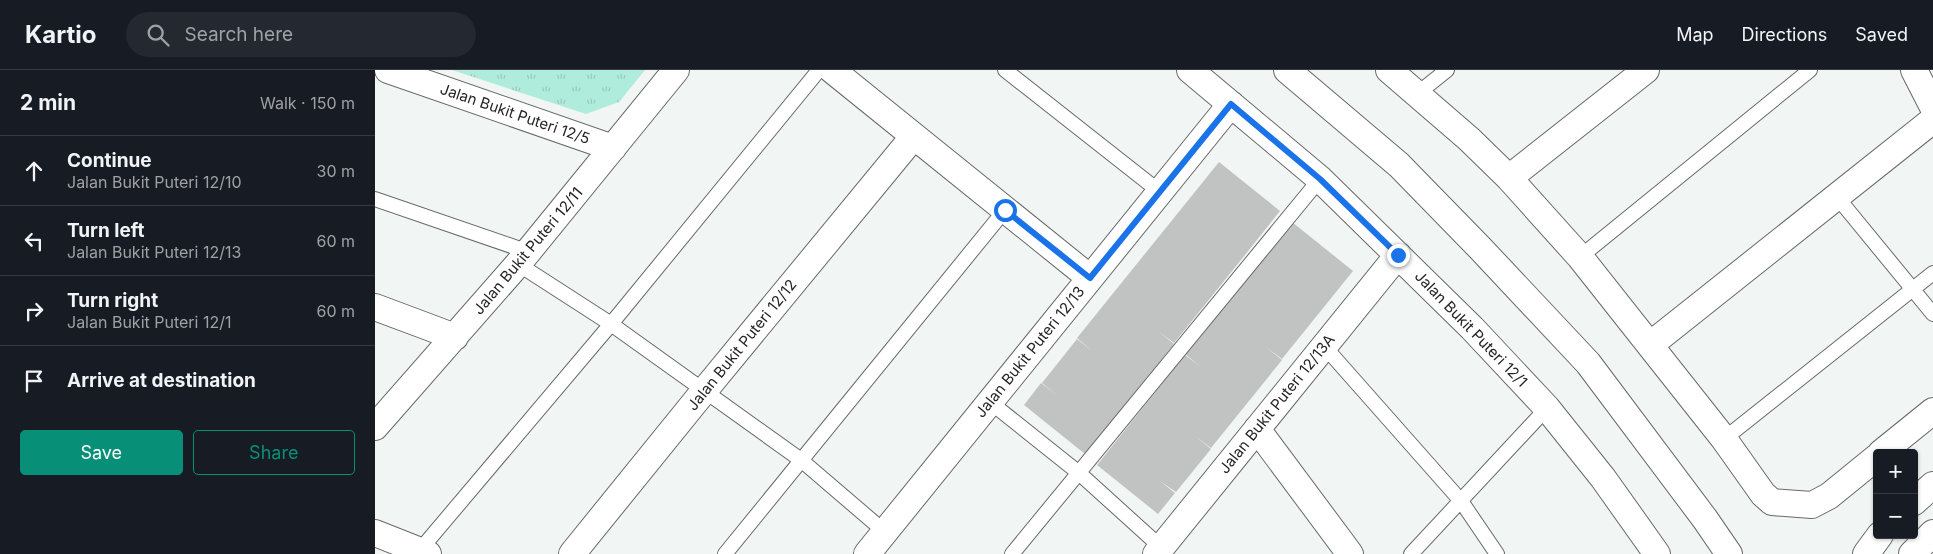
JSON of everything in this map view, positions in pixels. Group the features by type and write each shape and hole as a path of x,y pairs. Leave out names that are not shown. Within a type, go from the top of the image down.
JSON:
{"street":[{"name":"Jalan Bukit Puteri 12/5","path":"388,70 613,148"},
{"name":"Jalan Bukit Puteri 12/11","path":"375,426 524,258 676,70"},
{"path":"832,70 1090,278"},
{"name":"Jalan Bukit Puteri 12/1","path":"1190,70 1320,179 1472,328 1547,408 1603,478 1657,554"},
{"path":"1287,70 1399,165 1487,255 1588,363 1729,554"},
{"path":"1389,70 1469,139 1509,178 1580,257 1724,439 1763,494 1772,502 1812,505 1829,496 1873,460"},
{"path":"1509,178 1647,70"},
{"path":"1914,70 1933,107"},
{"name":"Jalan Bukit Puteri 12/13","path":"867,554 1231,104"},
{"path":"1650,345 1933,120"},
{"name":"Jalan Bukit Puteri 12/12","path":"572,554 914,136"},
{"name":"Jalan Bukit Puteri 12/13A","path":"1162,552 1257,429 1398,255"},
{"path":"375,307 455,337"},
{"path":"1886,449 1933,411"},
{"path":"1257,429 1350,554"},
{"path":"1918,498 1933,485"},
{"path":"1705,519 1747,554"},
{"path":"1912,554 1933,533"},
{"path":"375,534 424,552"}],"lane":[{"path":"424,552 819,70"},
{"path":"1005,70 1160,192"},
{"path":"1417,94 1447,70"},
{"path":"1580,257 1810,70"},
{"path":"1012,554 1320,179"},
{"path":"1837,197 1933,314"},
{"path":"375,198 524,258 611,324 801,460 885,532"},
{"path":"725,554 1005,210"},
{"path":"1724,439 1933,273"},
{"path":"1324,346 1461,501 1497,554"},
{"path":"990,402 1079,473 1162,552"},
{"path":"1411,554 1547,408"}],"green space":[{"path":"452,70 645,70 619,102 586,114"}],"building":[{"path":"1219,162 1280,211 1174,343 1158,331 1174,344 1085,454 1024,405 1041,383 1057,395 1042,383 1077,339 1092,351 1077,338"},
{"path":"1292,222 1353,271 1282,359 1266,347 1282,360 1211,448 1195,436 1211,449 1176,492 1160,481 1175,493 1158,514 1097,465 1185,355 1201,367 1185,354"}],"route":[{"path":"1005,210 1090,278 1231,104 1320,179 1398,255"}]}
